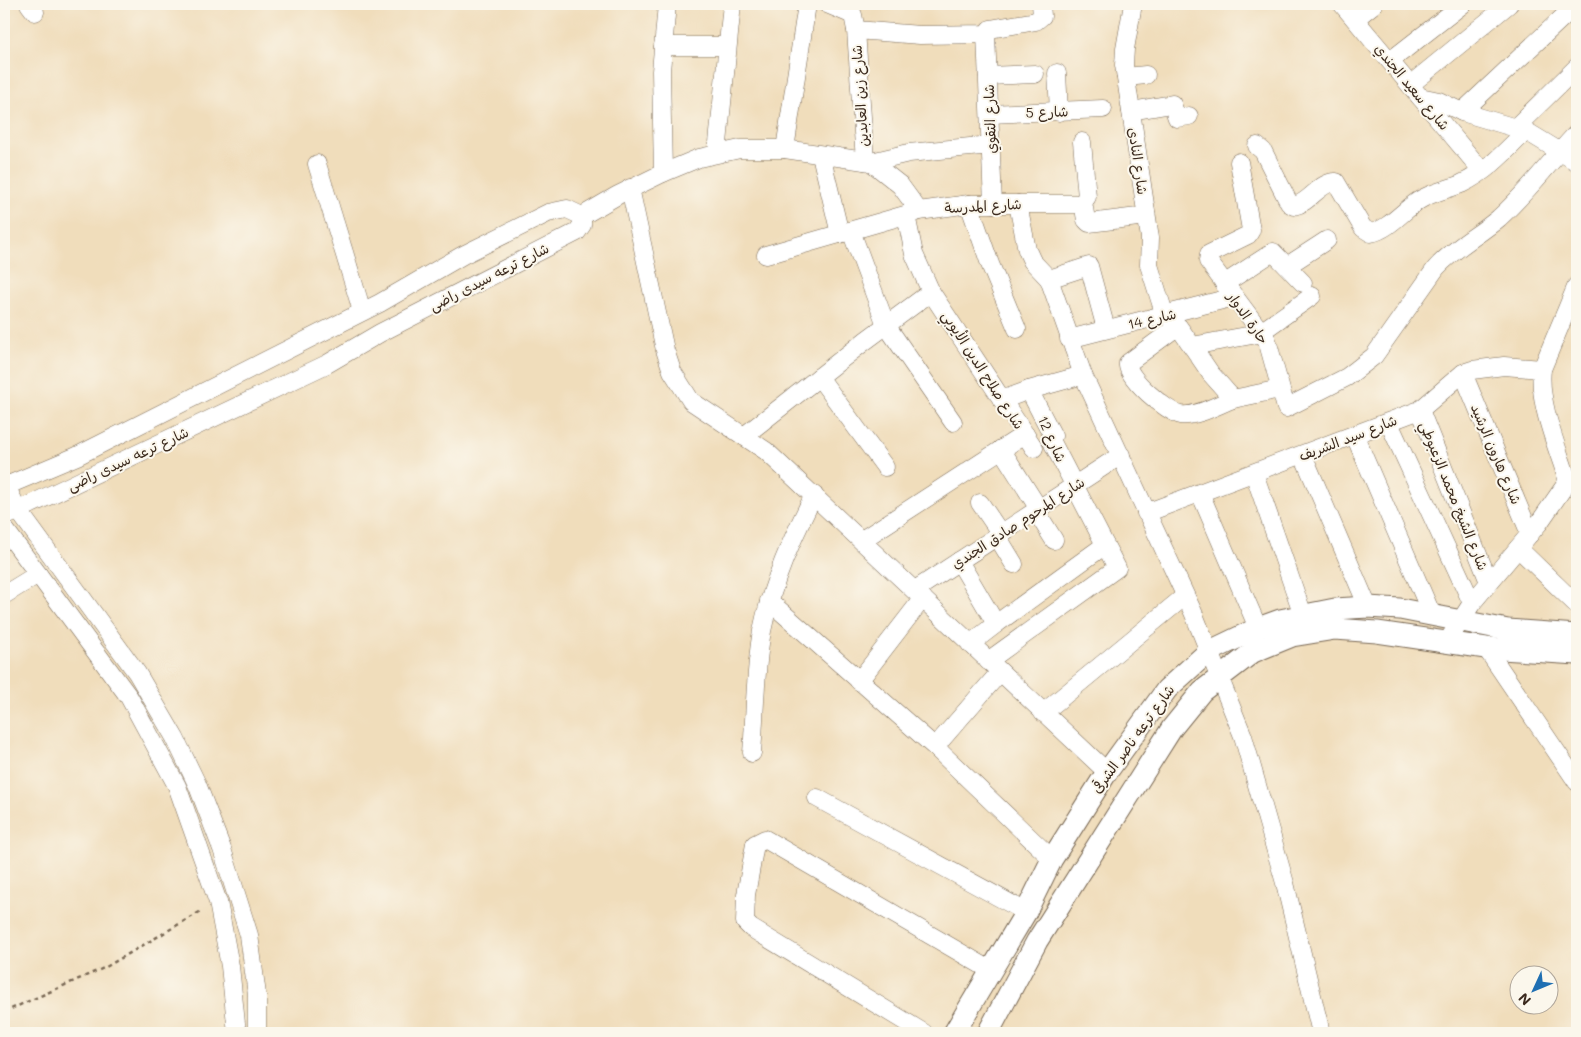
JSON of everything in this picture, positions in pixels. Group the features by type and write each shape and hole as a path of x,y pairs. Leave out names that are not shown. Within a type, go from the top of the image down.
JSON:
{"street":[{"path":"663,173 661,71 667,4"},
{"path":"717,153 732,4"},
{"path":"785,149 806,4"},
{"path":"827,4 853,15 856,30 920,35 986,34 990,29 1039,20 1042,16 1041,4"},
{"name":"شارع النادى","path":"1133,4 1124,56 1126,77 1150,238 1149,265 1165,316"},
{"name":"شارع سعيد الجندي","path":"1342,4 1482,171"},
{"path":"1354,19 1374,4"},
{"path":"1390,61 1462,4"},
{"path":"1509,4 1415,91 1462,112 1521,129 1560,150 1577,162"},
{"path":"1462,112 1577,4"},
{"name":"شارع زين العابدين","path":"856,30 868,162"},
{"name":"شارع التقوي","path":"986,34 994,204"},
{"path":"663,46 727,46"},
{"path":"1257,146 1263,151 1289,203 1294,206 1300,204 1326,184 1336,182 1363,228 1371,233 1382,228 1430,194 1460,184 1482,171 1577,67"},
{"path":"1057,73 1059,112"},
{"path":"988,76 1035,74"},
{"path":"1126,77 1146,75"},
{"path":"1131,111 1172,104 1177,118 1189,116"},
{"name":"شارع 5","path":"990,114 1103,109"},
{"path":"1560,150 1577,133"},
{"path":"1082,142 1087,197 1084,202 1086,220 1089,223 1146,216"},
{"name":"شارع ترعه سيدى راضى","path":"11,514 141,454 327,364 380,333 577,232 582,225 582,216 630,188 663,173 717,153 747,148 785,149 868,162 909,153 991,145"},
{"name":"حارة الدوار","path":"1239,162 1251,230 1248,235 1208,254 1208,261 1262,333 1269,346 1286,408 1347,377 1374,356 1446,256 1498,219 1560,150"},
{"path":"821,155 846,232 886,325 953,422"},
{"path":"868,162 900,184 913,213"},
{"path":"317,164 362,311"},
{"path":"630,188 659,325 672,371 691,401 704,412 766,451 1107,772"},
{"name":"شارع المدرسة","path":"766,255 913,213 969,204 1078,204 1084,202"},
{"path":"969,204 990,264 1017,329"},
{"path":"1018,204 1027,250 1038,269 1049,279 1083,375 1185,596 1243,736 1263,801 1321,1033"},
{"path":"257,1033 256,995 249,935 222,849 197,784 175,738 138,673 11,514 5,484 77,456 362,311 463,255 548,213 567,209 582,216"},
{"name":"شارع صلاح الدين الأيوبي","path":"913,213 914,254 931,292 1030,441 1002,449"},
{"path":"1192,346 1262,333 1307,290 1287,266 1327,240"},
{"name":"شارع 14","path":"1069,339 1165,316 1229,290 1273,252 1287,266"},
{"path":"1049,279 1089,266 1106,329"},
{"path":"1447,642 1472,603 1530,534 1565,488 1567,478 1543,396 1542,369 1577,284"},
{"path":"744,436 931,292"},
{"path":"1233,399 1211,374 1178,326 1128,363 1128,370 1155,398 1181,414 1196,413 1233,399 1280,389"},
{"name":"شارع سيد الشريف","path":"1146,513 1420,410 1463,373 1485,367 1542,369"},
{"name":"شارع هارون الرشيد","path":"1463,373 1530,534"},
{"path":"1002,400 1029,390 1083,375"},
{"path":"819,377 884,467"},
{"name":"شارع 12","path":"994,667 1117,568 1050,440 1053,436 1029,390"},
{"name":"شارع الشيخ محمد الزعبوطي","path":"1420,410 1489,582"},
{"path":"1389,423 1472,603"},
{"path":"1355,436 1432,615"},
{"path":"862,540 1002,449 1054,540"},
{"name":"شارع المرحوم صادق الجندي","path":"859,681 919,594 959,561 1121,455"},
{"path":"1303,455 1368,608"},
{"path":"1254,473 1303,615"},
{"path":"1200,493 1258,628"},
{"path":"752,753 762,633 769,601 779,567 814,495"},
{"path":"980,503 1014,564"},
{"path":"4,528 128,697 177,786 218,902 230,966 237,1033"},
{"path":"970,644 1105,545"},
{"path":"1518,548 1577,605"},
{"path":"959,561 996,624"},
{"path":"4,595 38,574"},
{"path":"1043,712 1185,596"},
{"path":"769,601 935,747 1052,859"},
{"name":"شارع ترعه ناصر الشرقى","path":"954,1033 1026,912 1052,859 1107,772 1167,689 1208,652 1258,628 1303,615 1335,609 1368,608 1432,615 1508,630 1577,634"},
{"name":"شارع ترعه ناصر الشرقى","path":"988,1033 1037,941 1172,728 1202,691 1218,676 1253,652 1292,636 1335,629 1486,648 1577,654"},
{"path":"1486,648 1577,782"},
{"path":"935,747 994,667"},
{"path":"817,798 1026,912"},
{"path":"924,1033 750,928 745,922 746,894 755,844 765,839 992,971"}],"path":[{"path":"4,1012 106,967 218,902"}]}
